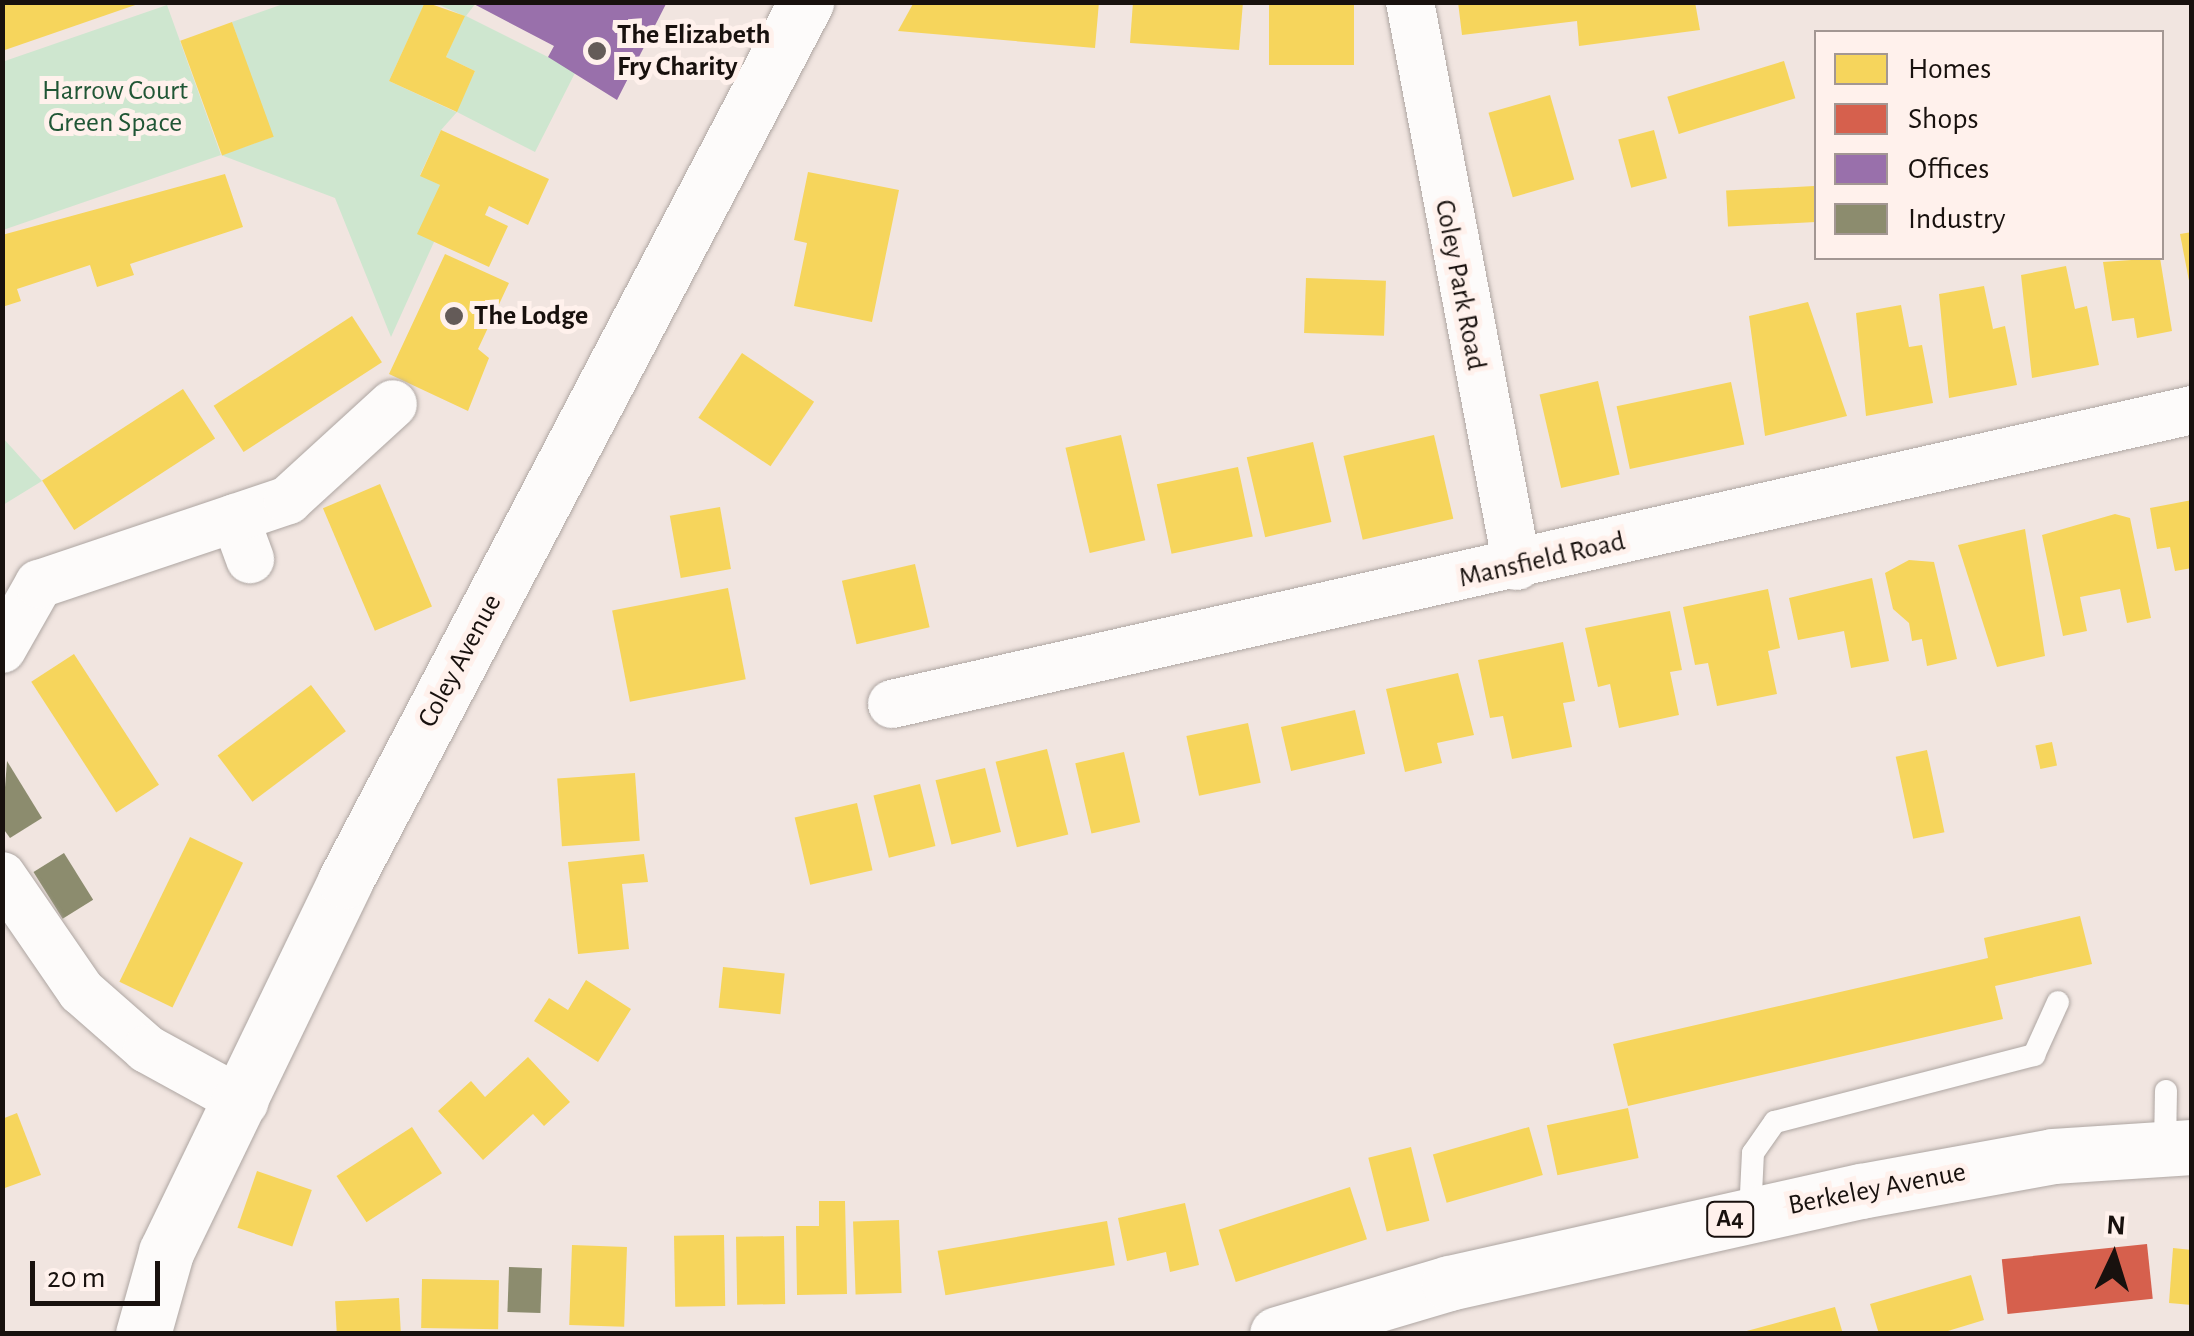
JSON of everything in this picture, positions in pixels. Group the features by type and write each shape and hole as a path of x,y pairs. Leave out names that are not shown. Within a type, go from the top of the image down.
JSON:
{"street":[{"name":"Coley Avenue","path":"143,1334 166,1252 244,1102 345,881 806,2"},
{"name":"Coley Park Road","path":"1410,2 1517,566"},
{"path":"2,649 39,584 243,539 393,404"},
{"name":"Mansfield Road","path":"892,704 1517,566 2192,410"},
{"path":"2,876 81,991 147,1049 244,1102"},
{"name":"Berkeley Avenue","path":"1277,1334 1750,1214 2017,1162 2178,1147"}],"lane":[{"path":"1750,1214 1753,1153 1776,1122 2034,1055 2058,1002"},
{"path":"2166,1092 2178,1147"}],"green space":[{"path":"286,3 425,3 389,81 456,112 475,71 446,57 464,16 435,3 476,3 466,16 576,71 535,152 457,112 441,130 420,175 440,185 434,242 391,337 335,198 221,155 272,137 232,22"},
{"name":"Harrow Court Green Space","path":"167,5 221,155 3,230 2,62"},
{"path":"2,437 42,481 3,505 2,505"}],"building: Homes":[{"path":"2,2 141,2 141,3 2,51"},
{"path":"425,2 465,16 446,57 475,71 457,112 389,81"},
{"path":"914,2 1099,2 1095,48 898,31"},
{"path":"1133,2 1243,2 1239,50 1130,43"},
{"path":"1269,2 1354,2 1354,65 1269,65"},
{"path":"1458,2 1695,2 1700,30 1579,46 1577,21 1462,35"},
{"path":"232,22 274,137 222,155 180,41"},
{"path":"1784,61 1795,98 1679,134 1667,97"},
{"path":"1550,95 1574,180 1513,197 1488,113"},
{"path":"441,130 549,179 528,225 489,206 485,215 508,226 489,267 417,234 440,185 420,176"},
{"path":"1654,130 1667,178 1631,188 1618,140"},
{"path":"808,172 899,190 872,322 794,306 807,243 794,240"},
{"path":"225,174 243,227 130,264 134,275 97,287 90,265 17,289 21,301 2,307 2,235"},
{"path":"1814,186 1814,222 1728,227 1726,191"},
{"path":"2192,232 2192,286 2190,286 2180,234"},
{"name":"The Lodge","path":"445,254 509,283 478,349 489,358 468,411 389,374"},
{"path":"2160,260 2172,331 2137,338 2134,318 2112,321 2103,262"},
{"path":"2066,266 2075,309 2087,306 2099,365 2032,378 2021,275"},
{"path":"1306,278 1386,281 1384,336 1304,333"},
{"path":"1984,286 1993,329 2005,326 2017,385 1949,398 1939,294"},
{"path":"1808,302 1847,416 1765,436 1749,316"},
{"path":"1901,305 1909,347 1922,345 1933,403 1866,416 1856,313"},
{"path":"352,316 382,362 244,452 214,406"},
{"path":"742,353 814,402 771,466 698,418"},
{"path":"1598,381 1620,475 1561,488 1540,394"},
{"path":"1731,382 1744,445 1630,469 1617,406"},
{"path":"183,389 215,438 74,530 42,480"},
{"path":"1121,435 1145,540 1090,553 1065,448"},
{"path":"1434,435 1453,519 1363,540 1343,456"},
{"path":"1313,442 1331,522 1265,537 1247,457"},
{"path":"1238,467 1253,536 1172,554 1157,484"},
{"path":"380,484 432,606 375,631 323,508"},
{"path":"2192,500 2192,568 2175,571 2170,547 2157,549 2150,508"},
{"path":"720,507 731,569 681,578 670,516"},
{"path":"2115,514 2130,518 2151,618 2127,623 2120,589 2080,597 2087,631 2063,636 2042,535"},
{"path":"2025,529 2045,656 1997,667 1958,545"},
{"path":"1909,560 1934,562 1957,659 1927,666 1922,639 1912,641 1909,623 1893,609 1885,573"},
{"path":"915,564 930,627 857,644 842,581"},
{"path":"1872,578 1889,661 1851,668 1844,631 1798,640 1789,598"},
{"path":"728,588 746,679 630,702 612,611"},
{"path":"1768,589 1780,648 1768,651 1777,694 1717,706 1708,663 1695,665 1683,607"},
{"path":"1670,611 1682,670 1670,672 1679,715 1619,728 1610,684 1598,687 1585,628"},
{"path":"1563,642 1575,701 1563,703 1572,747 1512,759 1503,716 1490,718 1478,660"},
{"path":"74,654 159,785 116,813 31,682"},
{"path":"1458,673 1474,735 1437,743 1442,763 1405,772 1386,689"},
{"path":"311,685 346,731 252,802 218,755"},
{"path":"1355,710 1365,754 1291,771 1281,727"},
{"path":"1248,723 1261,783 1199,796 1186,736"},
{"path":"2052,742 2057,765 2040,769 2035,746"},
{"path":"1047,749 1068,834 1017,847 996,762"},
{"path":"1927,750 1944,832 1913,839 1896,757"},
{"path":"1124,752 1140,822 1091,833 1075,763"},
{"path":"985,768 1001,832 951,844 936,780"},
{"path":"635,773 640,841 562,846 557,778"},
{"path":"920,784 935,846 889,858 873,796"},
{"path":"857,803 873,870 810,885 795,817"},
{"path":"190,837 243,863 172,1008 119,982"},
{"path":"644,854 648,882 622,884 629,949 578,954 568,862"},
{"path":"2080,916 2092,964 1995,986 2003,1019 1628,1106 1613,1044 1988,958 1984,938"},
{"path":"723,967 785,973 780,1014 719,1008"},
{"path":"586,980 631,1009 598,1062 534,1021 549,998 568,1010"},
{"path":"528,1057 570,1102 544,1126 533,1114 483,1160 438,1111 471,1081 485,1097"},
{"path":"1628,1108 1639,1158 1557,1175 1547,1125"},
{"path":"17,1113 41,1175 2,1189 2,1119"},
{"path":"412,1127 442,1173 366,1222 337,1176"},
{"path":"1529,1127 1543,1175 1447,1203 1433,1155"},
{"path":"1411,1147 1429,1221 1387,1231 1368,1158"},
{"path":"257,1171 312,1190 292,1247 237,1228"},
{"path":"1350,1187 1367,1239 1236,1282 1219,1230"},
{"path":"819,1201 845,1201 847,1294 797,1295 796,1226 819,1226"},
{"path":"1185,1203 1199,1265 1170,1272 1166,1252 1127,1261 1118,1218"},
{"path":"899,1220 902,1293 856,1295 853,1222"},
{"path":"1107,1221 1115,1265 945,1295 938,1251"},
{"path":"724,1235 725,1306 675,1307 674,1236"},
{"path":"784,1236 785,1304 737,1305 736,1237"},
{"path":"572,1245 627,1247 624,1327 569,1325"},
{"path":"2173,1248 2192,1250 2192,1305 2169,1303"},
{"path":"1971,1275 1984,1320 1938,1334 1879,1334 1870,1304"},
{"path":"422,1279 499,1280 498,1329 421,1328"},
{"path":"399,1298 401,1334 337,1334 335,1301"},
{"path":"1835,1307 1843,1334 1743,1334 1743,1332"}],"building: Shops":[{"path":"2147,1244 2153,1299 2008,1314 2002,1259"}],"building: Offices":[{"name":"The Elizabeth Fry Charity","path":"470,2 667,2 617,100 548,57 554,46"}],"building: Industry":[{"path":"7,761 42,818 10,838 2,827"},
{"path":"64,853 93,900 63,919 33,872"},
{"path":"509,1267 542,1268 540,1313 507,1312"}],"place":[{"name":"The Elizabeth Fry Charity","path":"597,51"},
{"name":"The Lodge","path":"454,316"}]}
